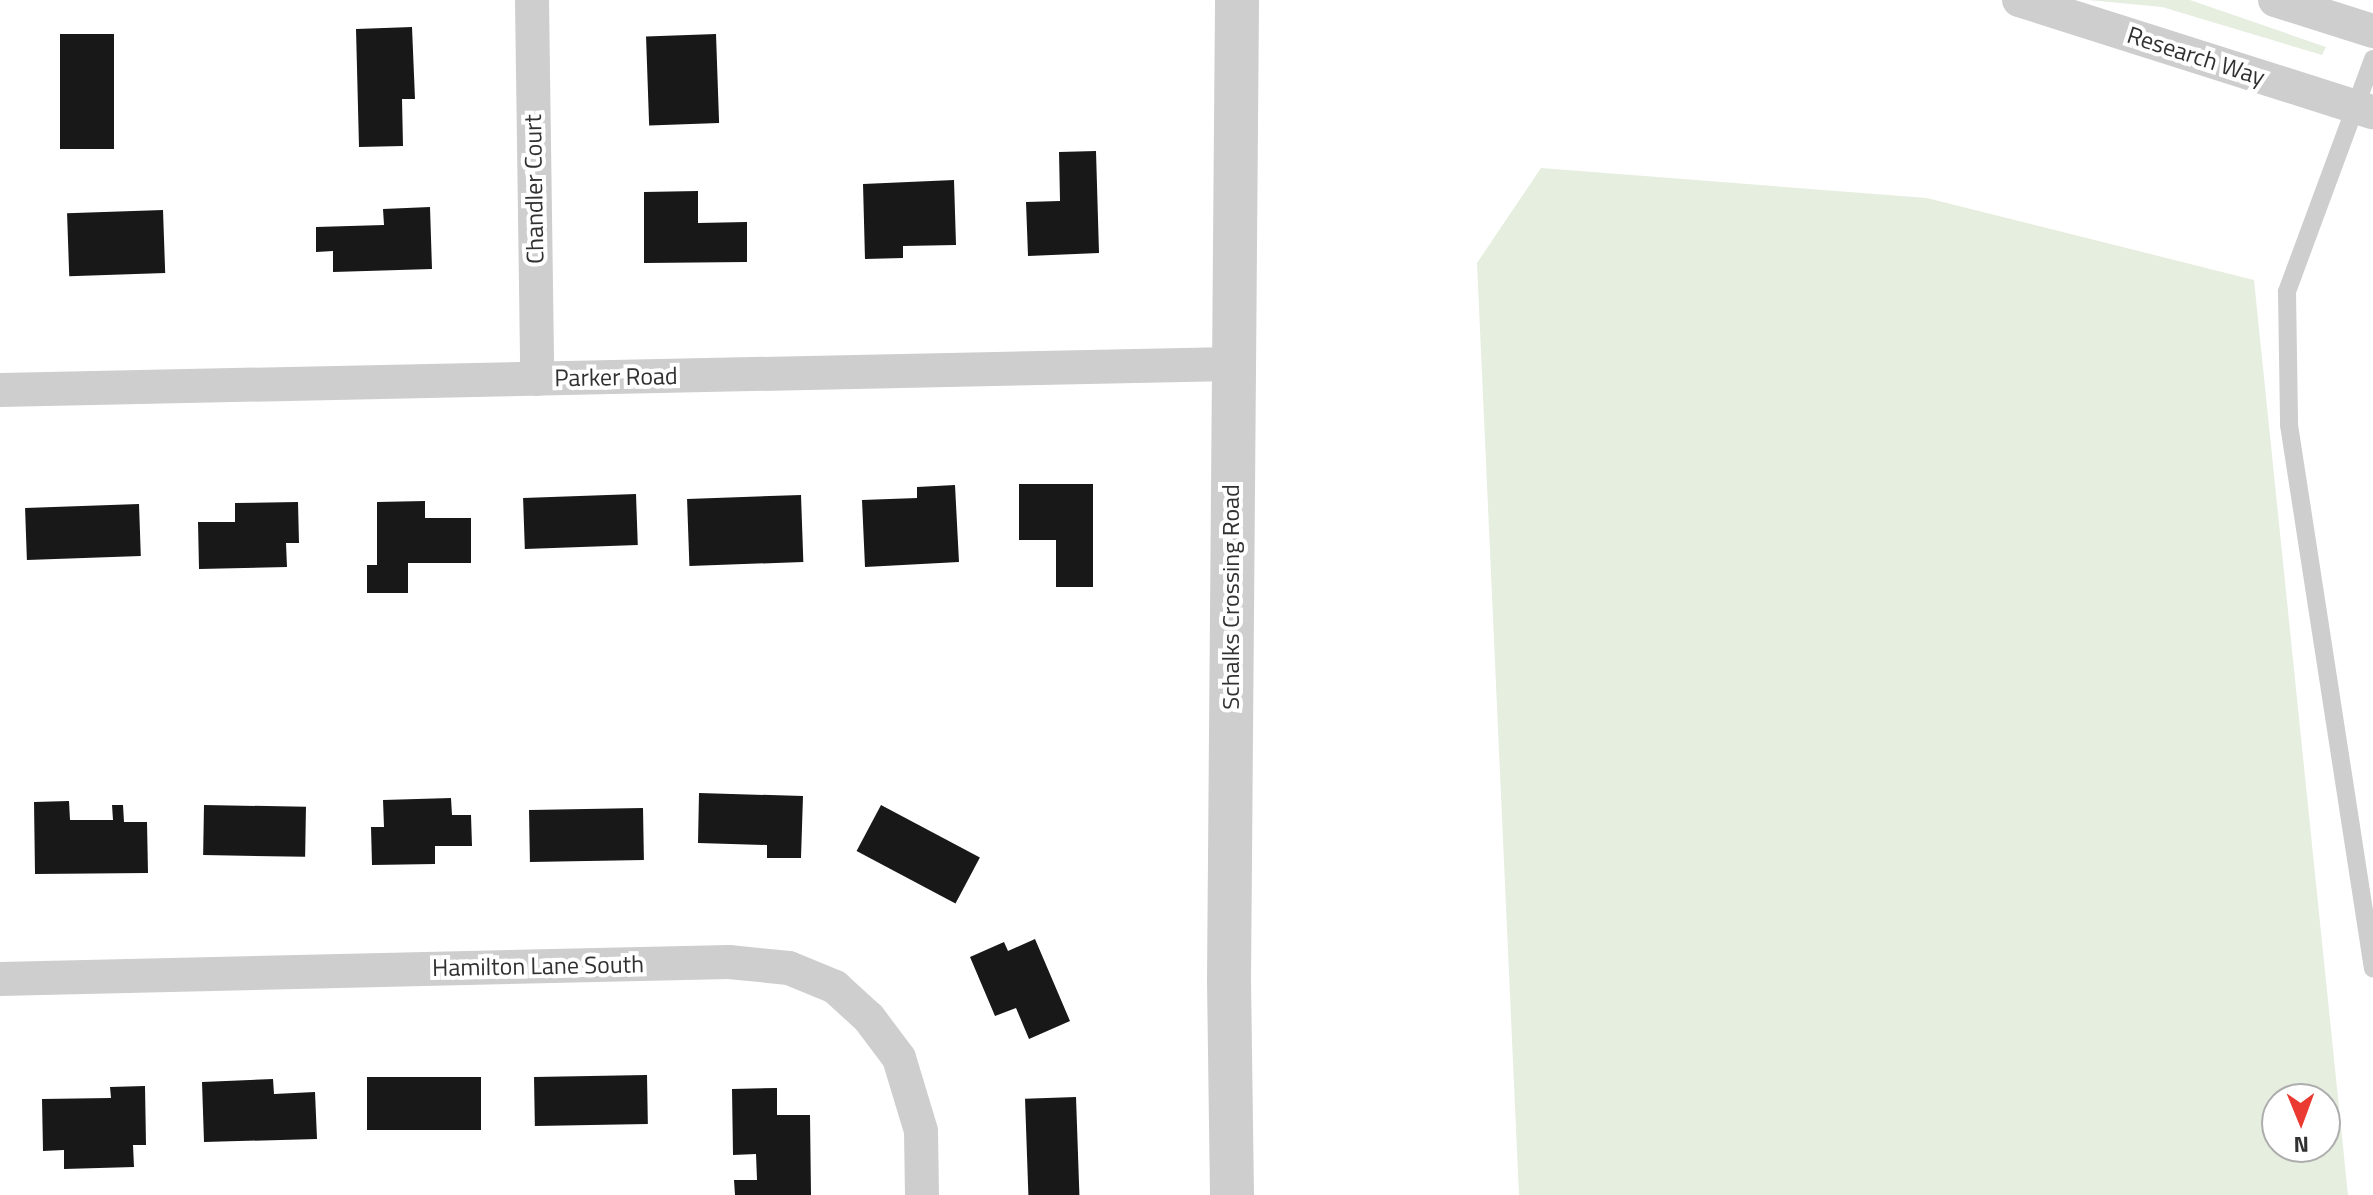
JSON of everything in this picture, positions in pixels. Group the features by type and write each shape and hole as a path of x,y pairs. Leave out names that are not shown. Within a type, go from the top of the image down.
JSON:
{"street":[{"name":"Chandler Court","path":"532,0 537,379"},
{"name":"Schalks Crossing Road","path":"1232,1195 1232,364 1237,0"},
{"name":"Research Way","path":"2019,0 2364,110"},
{"path":"2275,0 2373,31"},
{"name":"Parker Road","path":"0,390 1232,364"},
{"name":"Hamilton Lane South","path":"0,979 729,962 789,968 835,987 869,1018 899,1058 921,1131 922,1195"}],"lane":[{"path":"2373,59 2364,110 2287,292 2289,425 2373,969"}],"shaded area":[{"path":"2088,0 2190,0 2326,47 2322,55 2162,7"},
{"path":"1541,168 1927,198 2254,280 2336,1083 2261,1083 2261,1163 2341,1163 2341,1127 2348,1195 1519,1195 1477,263"}],"building":[{"path":"412,27 415,99 402,99 403,146 359,147 356,29"},
{"path":"60,34 114,34 114,149 60,149"},
{"path":"716,34 719,123 649,125 646,36"},
{"path":"1096,151 1099,253 1028,256 1026,202 1060,201 1059,152"},
{"path":"954,180 956,245 903,246 903,258 865,259 863,184"},
{"path":"698,191 698,223 747,222 747,262 644,263 644,192"},
{"path":"430,207 432,269 333,272 333,251 316,252 316,227 384,225 383,209"},
{"path":"163,210 165,273 69,276 67,213"},
{"path":"1019,484 1093,484 1093,587 1056,587 1056,540 1019,540"},
{"path":"955,485 959,562 865,567 862,500 917,498 917,487"},
{"path":"636,494 638,545 525,549 523,498"},
{"path":"801,495 803,562 689,566 687,499"},
{"path":"425,501 425,518 471,518 471,563 408,563 408,593 367,593 367,565 377,565 377,502"},
{"path":"298,502 299,543 286,543 287,567 199,569 198,522 235,522 235,503"},
{"path":"139,504 141,556 27,560 25,508"},
{"path":"699,793 803,796 801,858 767,858 767,845 698,843"},
{"path":"451,798 452,815 471,815 472,846 435,846 435,864 372,865 371,827 384,827 383,800"},
{"path":"69,801 70,820 113,820 112,805 123,805 124,822 147,822 148,873 35,874 34,802"},
{"path":"204,805 306,807 305,857 203,855"},
{"path":"881,805 980,858 955,903 857,851"},
{"path":"643,808 644,860 530,862 529,810"},
{"path":"1035,939 1070,1021 1029,1039 1016,1008 995,1016 970,957 1004,942 1008,951"},
{"path":"647,1075 648,1124 535,1126 534,1077"},
{"path":"367,1077 481,1077 481,1130 367,1130"},
{"path":"273,1079 274,1094 315,1092 317,1139 204,1142 202,1082"},
{"path":"145,1086 146,1145 133,1145 134,1167 64,1169 64,1150 43,1151 42,1099 111,1098 110,1087"},
{"path":"777,1088 777,1115 810,1115 811,1195 735,1195 734,1180 757,1180 756,1154 733,1155 732,1089"},
{"path":"1076,1097 1079,1195 1028,1195 1025,1099"}]}
